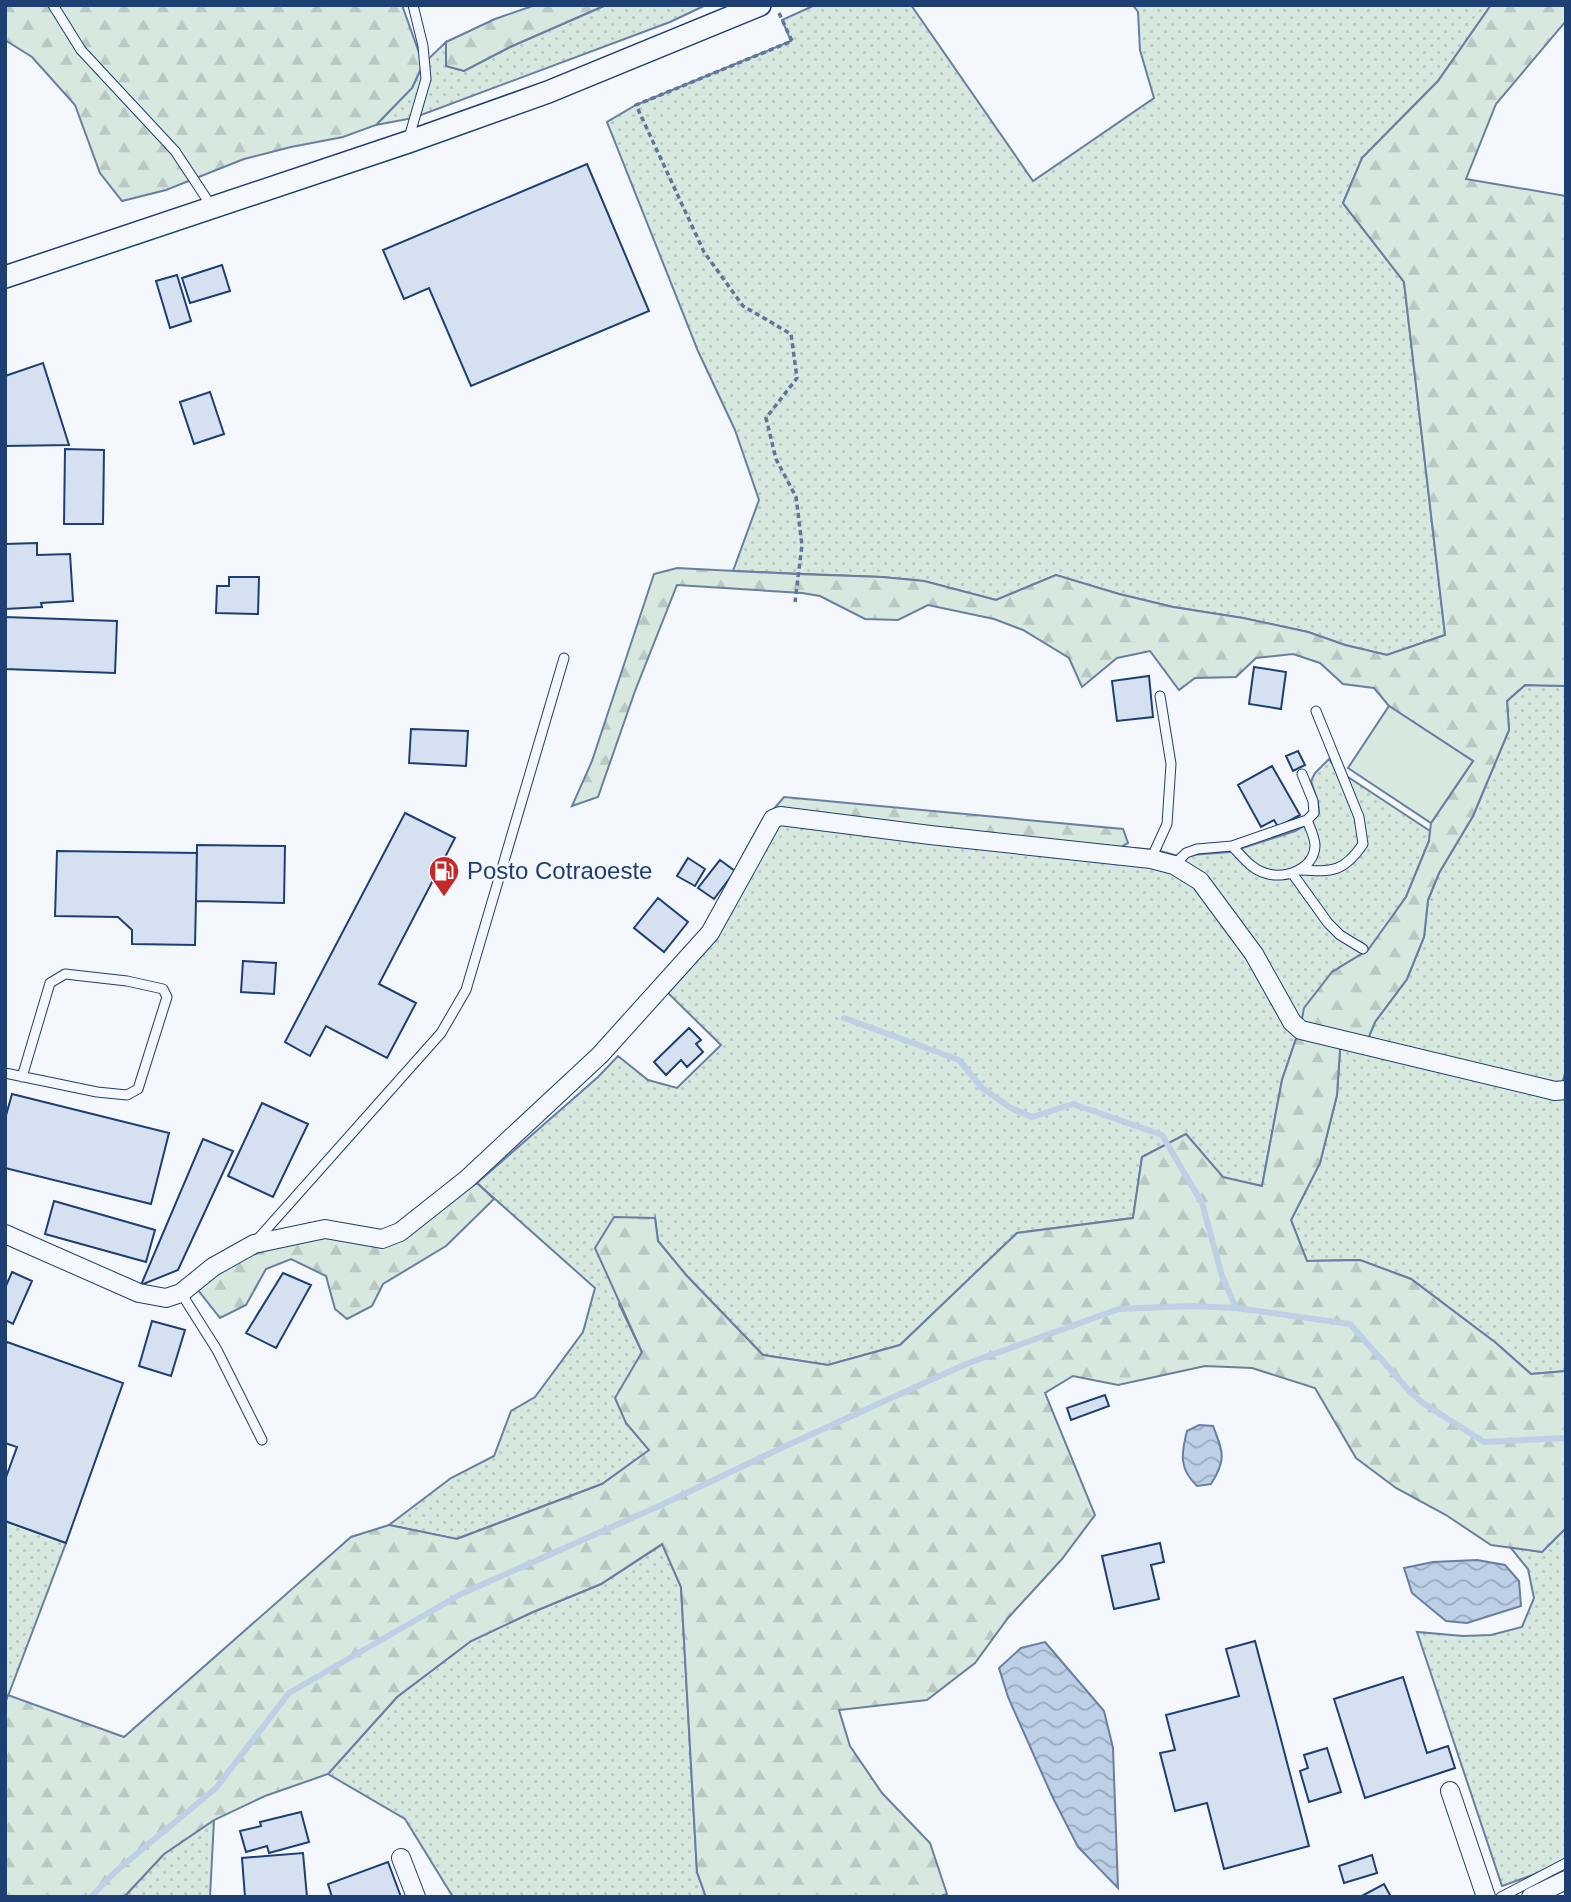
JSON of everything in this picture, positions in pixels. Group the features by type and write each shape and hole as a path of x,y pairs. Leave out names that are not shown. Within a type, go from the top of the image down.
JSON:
{"street":[{"path":"5,277 408,142 548,92 760,5"},
{"path":"5,1234 139,1293 166,1298 181,1293 213,1267 254,1244 325,1229 382,1239 400,1232 467,1179 600,1055 710,933 773,819 780,816 1152,859 1174,865 1200,881 1254,954 1292,1021 1301,1030 1555,1091 1566,1090"},
{"path":"1450,1791 1486,1897"},
{"path":"401,1858 416,1897"},
{"path":"1531,1897 1566,1880"}],"lane":[{"path":"53,5 81,50 175,151 213,208"},
{"path":"408,142 426,79 423,46 413,5"},
{"path":"254,1244 441,1032 466,990 564,658"},
{"path":"1152,859 1167,824 1171,764 1160,696"},
{"path":"1232,846 1252,867 1267,874 1326,872 1350,862 1363,844 1359,817 1316,711"},
{"path":"1174,865 1186,853 1197,849 1232,846 1307,820 1314,813 1313,801 1302,774"},
{"path":"1297,872 1313,855 1315,843 1307,820"},
{"path":"1297,872 1328,923 1339,935 1363,949"},
{"path":"5,1073 22,1077 97,1092 127,1094 138,1089 167,998 163,989 127,981 65,974 50,983 22,1077"},
{"path":"181,1293 217,1350 262,1440"},
{"path":"1501,1897 1566,1864"}],"path":[{"path":"775,5 792,41 636,105 704,252 743,306 791,334 797,378 766,418 776,459 796,497 802,545 795,602"}],"green space":[{"path":"5,5 402,5 423,64 412,88 376,125 343,137 244,159 166,190 122,201 100,173 75,105 32,57 5,40"},
{"path":"535,5 606,5 510,47 464,71 446,66 446,42 495,19"},
{"path":"606,5 706,5 670,22 413,118 376,125 412,88 423,64 446,42 446,66 464,71 510,47"},
{"path":"815,5 911,5 1033,181 1154,98 1140,50 1138,12 1133,5 1491,5 1438,81 1362,158 1343,203 1404,282 1445,635 1387,655 1345,645 1308,632 1173,607 1056,575 996,600 924,581 733,571 759,500 735,430 698,351 607,122 636,105 791,41 782,20"},
{"path":"1491,5 1566,5 1566,21 1496,104 1466,179 1566,196 1566,686 1525,685 1507,701 1509,730 1473,816 1439,873 1428,900 1424,937 1407,979 1375,1022 1368,1039 1341,1035 1337,1095 1320,1163 1291,1220 1307,1261 1360,1260 1411,1279 1496,1343 1531,1374 1566,1371 1566,1528 1542,1552 1491,1545 1446,1515 1396,1488 1356,1458 1315,1388 1252,1368 1205,1366 1118,1385 1073,1376 1045,1393 1095,1515 1062,1559 1008,1618 975,1663 927,1700 839,1710 850,1746 882,1793 930,1843 947,1894 938,1897 706,1897 697,1872 681,1587 662,1544 601,1584 471,1641 397,1697 328,1774 265,1796 214,1820 164,1854 124,1897 5,1897 5,1704 8,1695 124,1737 351,1537 389,1525 457,1539 602,1484 649,1450 626,1423 615,1398 642,1352 595,1248 614,1217 655,1218 658,1241 686,1275 763,1355 828,1365 900,1345 1017,1233 1133,1218 1142,1157 1186,1134 1223,1177 1262,1186 1282,1080 1304,1008 1332,972 1368,950 1406,897 1429,841 1431,823 1473,761 1389,706 1374,688 1343,684 1320,663 1293,654 1256,658 1236,677 1195,678 1179,690 1150,651 1117,658 1082,687 1069,658 1023,630 994,619 928,605 898,620 865,619 820,596 677,585 635,691 598,797 572,806 592,761 654,574 677,568 924,581 996,600 1056,575 1173,607 1308,632 1345,645 1387,655 1445,635 1404,282 1343,203 1362,158 1438,81"},
{"path":"1525,685 1566,686 1566,1071 1561,1086 1566,1088 1566,1371 1531,1374 1496,1343 1411,1279 1360,1260 1307,1261 1291,1220 1320,1163 1337,1095 1341,1035 1368,1039 1375,1022 1407,979 1424,937 1428,900 1439,873 1473,816 1509,730 1507,701"},
{"path":"1389,706 1473,761 1431,823 1348,768"},
{"path":"1329,759 1336,769 1430,831 1429,841 1406,897 1381,933 1368,950 1332,972 1301,1024 1282,1080 1262,1186 1223,1178 1186,1134 1142,1157 1133,1218 1017,1233 900,1345 828,1365 763,1355 686,1275 658,1241 655,1218 619,1304 642,1352 626,1423 650,1450 602,1484 456,1539 389,1525 451,1478 494,1456 511,1411 535,1397 583,1332 595,1288 477,1183 598,1077 618,1056 648,1080 677,1088 721,1045 668,993 716,939 772,811 930,831 1157,850 1178,856 1230,852 1295,831 1308,824 1319,813 1311,781"},
{"path":"784,797 1123,829 1128,843 1121,847 772,811"},
{"path":"477,1183 494,1199 446,1246 383,1284 372,1306 347,1319 335,1309 326,1276 291,1259 266,1269 246,1305 220,1318 198,1290 215,1273 257,1253 321,1235 388,1244"},
{"path":"5,1521 66,1543 5,1704"},
{"path":"1566,1528 1566,1863 1502,1886 1417,1632 1463,1636 1491,1635 1522,1627 1534,1598 1528,1569 1510,1547 1542,1552"},
{"path":"663,1544 681,1587 697,1872 706,1897 453,1897 405,1819 328,1774 397,1697 471,1641 601,1584"},
{"path":"214,1820 210,1897 124,1897 164,1854"}],"water":[{"path":"1199,1425 1213,1426 1222,1455 1211,1484 1197,1486 1184,1467 1183,1454 1187,1431"},
{"path":"1477,1560 1505,1565 1519,1581 1521,1606 1467,1623 1446,1621 1412,1593 1404,1568 1433,1562"},
{"path":"1045,1642 1104,1711 1113,1748 1118,1888 1078,1847 1008,1697 999,1668 1021,1648"}],"building":[{"path":"587,164 649,311 471,386 429,288 404,299 383,250"},
{"path":"222,265 230,291 190,303 182,278"},
{"path":"177,275 191,321 170,328 156,281"},
{"path":"43,363 69,445 5,446 5,376"},
{"path":"210,392 224,434 194,444 180,402"},
{"path":"65,449 104,450 103,524 64,524"},
{"path":"37,543 37,555 70,554 73,601 41,603 42,607 5,609 5,544"},
{"path":"229,577 259,577 258,614 216,613 217,586 229,586"},
{"path":"5,617 117,621 115,673 5,669"},
{"path":"1254,667 1286,672 1281,709 1249,704"},
{"path":"1149,676 1153,717 1117,721 1112,681"},
{"path":"411,729 468,731 466,766 409,763"},
{"path":"1298,751 1305,765 1293,771 1286,756"},
{"path":"1272,766 1300,815 1278,827 1274,820 1261,827 1238,785"},
{"path":"405,813 455,838 379,984 416,1003 387,1058 326,1026 310,1056 285,1042"},
{"path":"197,845 285,846 284,903 196,901"},
{"path":"57,851 197,853 195,945 132,944 132,930 118,917 55,916"},
{"path":"688,858 705,869 695,886 677,876"},
{"path":"720,860 735,871 714,899 698,888"},
{"path":"658,898 688,922 664,952 634,928"},
{"path":"243,961 276,963 274,994 241,992"},
{"path":"689,1028 701,1040 696,1044 703,1052 687,1067 681,1060 666,1075 654,1062"},
{"path":"12,1094 169,1133 151,1204 5,1168 5,1119"},
{"path":"262,1103 308,1124 273,1197 228,1176"},
{"path":"203,1139 233,1151 178,1270 141,1285"},
{"path":"54,1201 155,1230 146,1262 45,1234"},
{"path":"12,1272 32,1281 13,1324 5,1320 5,1288"},
{"path":"283,1273 311,1285 276,1348 246,1333"},
{"path":"152,1321 185,1330 171,1376 139,1366"},
{"path":"7,1342 123,1383 66,1543 5,1521 5,1480 17,1447 5,1443"},
{"path":"1105,1395 1109,1406 1071,1420 1067,1408"},
{"path":"1160,1543 1164,1562 1151,1565 1159,1599 1114,1609 1102,1556"},
{"path":"1255,1641 1309,1846 1224,1869 1207,1803 1175,1811 1160,1753 1175,1750 1166,1715 1239,1696 1226,1649"},
{"path":"1403,1677 1427,1753 1448,1746 1455,1768 1365,1798 1334,1699"},
{"path":"1327,1748 1341,1792 1309,1802 1300,1771 1308,1768 1304,1755"},
{"path":"301,1812 309,1842 269,1853 267,1846 246,1852 240,1831 261,1826 260,1822"},
{"path":"303,1853 307,1897 245,1897 242,1858"},
{"path":"1372,1855 1377,1873 1344,1883 1339,1866"},
{"path":"388,1862 401,1897 332,1897 328,1884"},
{"path":"1384,1884 1391,1897 1360,1897"}],"waterway":[{"path":"844,1018 959,1060 982,1088 1011,1108 1032,1117 1073,1104 1162,1135 1202,1203 1222,1276 1236,1308"},
{"path":"91,1897 115,1872 216,1788 289,1693 461,1594 966,1364 1119,1309 1191,1306 1236,1308 1350,1324 1411,1393 1484,1442 1566,1438"}],"place":[{"name":"Posto Cotraoeste","path":"444,898"}]}
